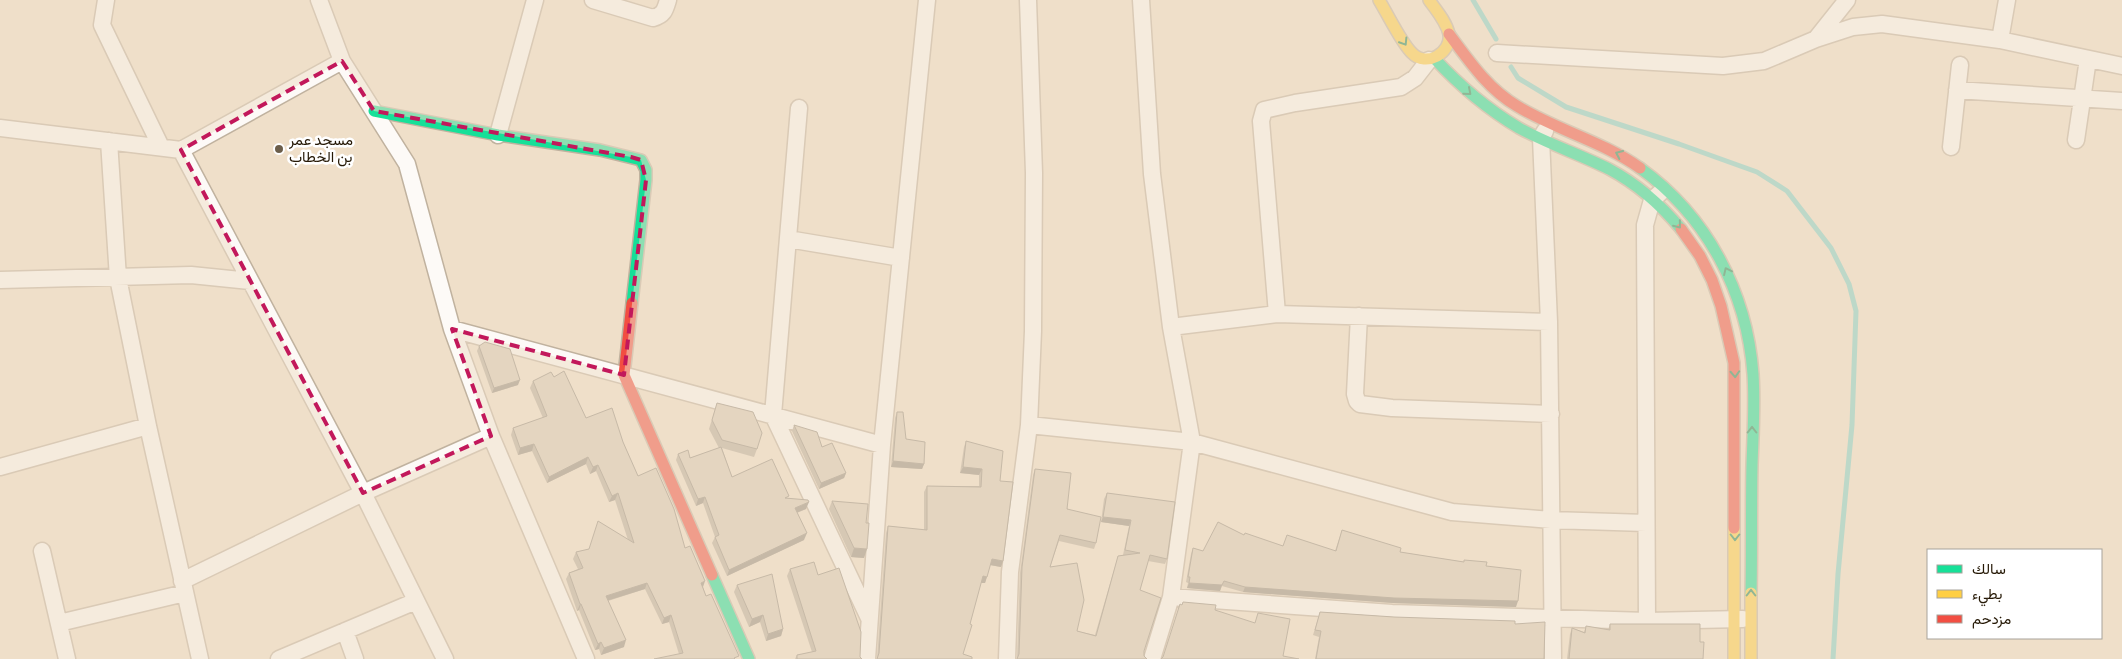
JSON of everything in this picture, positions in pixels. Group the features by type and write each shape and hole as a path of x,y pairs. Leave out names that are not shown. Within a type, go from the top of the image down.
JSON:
{"street":[{"path":"106,0 102,25 161,147"},
{"path":"319,0 342,61 407,164 452,329 491,436 586,659"},
{"path":"498,135 535,0"},
{"path":"593,0 653,18 660,16 665,11 668,0"},
{"path":"867,659 882,445 927,0"},
{"path":"1007,659 1010,572 1029,425 1033,331 1034,173 1028,0"},
{"path":"1141,0 1152,174 1171,327 1192,442 1171,597 1152,659"},
{"path":"1379,0 1412,54 1418,58 1431,59 1474,97 1519,127 1620,176 1652,200 1673,220 1695,247 1713,279 1730,334 1736,390 1734,659"},
{"path":"1430,0 1449,34 1481,78 1502,96 1522,109 1627,158 1665,187 1710,237 1728,273 1738,300 1752,359 1751,659"},
{"path":"1816,39 1847,0"},
{"path":"2000,40 2007,0"},
{"path":"1497,53 1723,66 1764,61 1816,39 1853,27 1882,24 2000,40 2122,66"},
{"path":"1278,314 1261,121 1264,110 1295,103 1401,87 1415,78 1431,59 1443,53 1447,47 1449,34"},
{"path":"2076,140 2088,59"},
{"path":"0,128 181,150 342,61"},
{"path":"1951,146 1960,65"},
{"path":"1957,90 2122,101"},
{"path":"799,108 773,415 870,620"},
{"path":"374,111 498,135 600,150 641,160 646,170 646,180 624,375 749,659"},
{"path":"1550,122 1542,138 1551,414 1553,659"},
{"path":"109,141 118,278 148,426 200,659"},
{"path":"181,150 363,493 445,659"},
{"path":"1647,621 1645,225 1652,200 1665,187"},
{"path":"788,239 901,258"},
{"path":"0,280 191,275 250,280"},
{"path":"1171,327 1278,314 1549,322"},
{"path":"1359,316 1355,394 1360,404 1392,408 1551,414"},
{"path":"452,329 882,445"},
{"path":"1029,425 1192,442 1452,512 1552,520 1646,523"},
{"path":"0,467 148,426"},
{"path":"58,623 184,587 363,493 491,436"},
{"path":"42,551 67,659"},
{"path":"1171,597 1392,613 1647,621 1751,619"},
{"path":"279,659 416,601"},
{"path":"345,631 355,659"}],"highlighted area":[{"path":"342,61 374,111 631,157 641,160 646,180 624,375 452,329 491,436 363,493 181,150"}],"building":[{"path":"485,342 510,349 520,380 494,388 479,346"},
{"path":"564,371 586,418 612,408 623,442 638,476 656,468 674,509 685,548 690,546 705,581 701,583 706,596 711,594 739,656 735,659 654,659 683,653 671,615 664,618 647,583 606,596 626,640 604,648 601,642 598,644 580,604 569,573 583,568 576,552 589,549 598,521 634,543 618,493 612,496 598,465 593,467 588,457 549,477 534,444 520,448 513,428 547,416 533,381 551,372 554,377"},
{"path":"717,403 753,412 762,433 757,449 722,440 712,420"},
{"path":"897,412 903,412 906,439 925,442 924,464 893,461"},
{"path":"794,425 817,432 822,447 832,443 846,473 821,483"},
{"path":"966,441 1003,451 1000,481 1013,482 1003,561 992,559 987,577 983,576 970,624 972,625 963,654 972,657 972,659 877,659 888,526 927,530 927,486 981,487 982,469 963,467"},
{"path":"721,447 732,477 772,459 789,496 785,498 808,500 809,502 795,508 807,533 729,570 715,537 719,535 705,497 698,499 678,454 688,450 690,458"},
{"path":"1035,469 1071,473 1067,509 1101,517 1096,543 1060,535 1050,567 1077,563 1084,600 1077,631 1096,636 1118,556 1140,553 1125,550 1131,520 1103,517 1107,493 1175,502 1167,559 1150,555 1140,590 1161,598 1144,651 1144,656 1147,659 1017,659 1019,654 1022,567"},
{"path":"832,501 868,504 866,523 869,523 867,549 854,548"},
{"path":"1218,522 1244,535 1245,533 1283,546 1287,535 1336,551 1342,530 1401,548 1400,552 1464,562 1464,560 1487,562 1486,566 1521,570 1518,601 1394,598 1245,587 1224,581 1222,585 1189,583 1190,577 1188,577 1193,548 1203,551"},
{"path":"814,562 818,575 839,568 861,632 860,657 862,659 797,659 797,655 816,651 790,569"},
{"path":"772,574 783,629 768,634 763,615 752,619 737,585"},
{"path":"1183,602 1216,605 1215,610 1255,623 1258,613 1290,619 1283,656 1299,659 1161,659 1180,604 1182,605"},
{"path":"1320,612 1394,617 1515,621 1515,624 1545,622 1544,659 1316,659 1321,631 1315,630"},
{"path":"1610,624 1700,624 1700,642 1704,642 1703,659 1569,659 1572,628 1585,633 1586,626 1610,630"}],"waterway":[{"path":"1473,0 1496,39"},
{"path":"1511,67 1518,78 1566,107 1757,172 1787,191 1831,248 1849,284 1856,311 1852,425 1838,574 1833,659"}],"traffic: fast":[{"path":"1434,58 1463,87 1496,113 1530,134 1609,169 1629,181 1648,196 1681,229"},
{"path":"374,111 498,135 600,150 641,160 646,170 646,180 632,303"},
{"path":"1640,168 1664,187 1704,233 1732,285 1742,314 1749,344 1754,385 1751,593"},
{"path":"712,575 749,659"}],"traffic: slow":[{"path":"1379,0 1408,49 1418,57 1431,59 1446,47 1449,41 1449,34 1446,25 1429,0"},
{"path":"1734,528 1734,659"},
{"path":"1751,593 1751,659"}],"traffic: jam":[{"path":"1449,34 1488,83 1507,99 1547,122 1610,150 1640,168"},
{"path":"1681,229 1700,256 1712,280 1721,306 1734,363 1734,528"},
{"path":"632,303 624,375 712,575"}],"place":[{"name":"مسجد عمر بن الخطاب","path":"279,149"}]}
